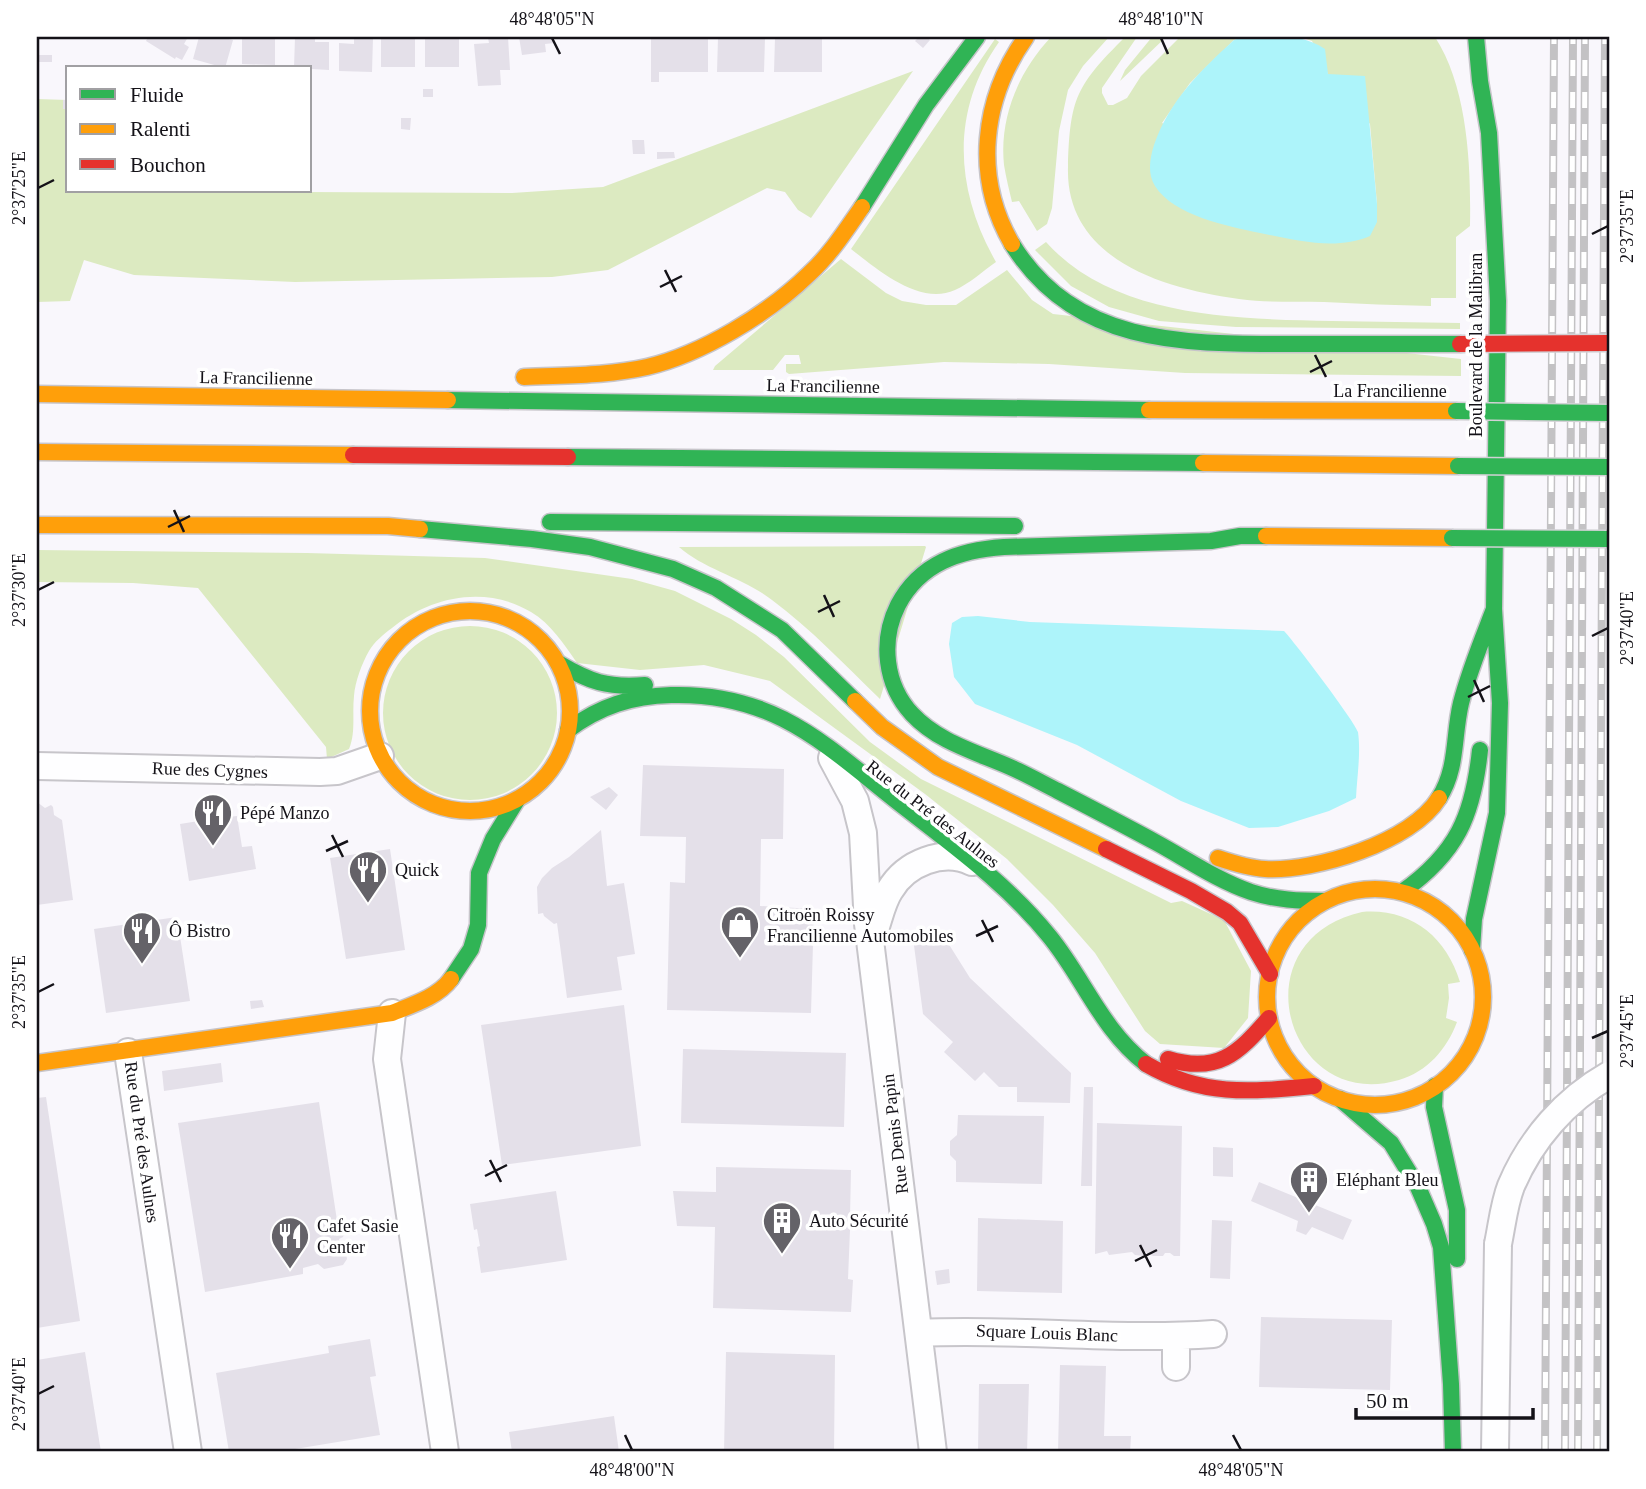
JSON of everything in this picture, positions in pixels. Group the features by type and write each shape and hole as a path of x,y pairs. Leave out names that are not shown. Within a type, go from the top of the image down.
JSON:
{"main road":[{"path":"512,377 616,372 661,363 743,323 787,292 821,263 854,219 928,103 977,37"},
{"path":"1026,37 1004,70 987,124 987,172 992,201 1000,223 1030,272 1049,291 1095,321 1130,334 1230,344 1609,343"},
{"name":"Boulevard de la Malibran","path":"1472,950 1474,919 1497,813 1500,703 1494,609 1498,301 1490,145 1476,37"},
{"name":"Boulevard de la Malibran","path":"1459,48 1480,81"},
{"path":"442,400 464,385"},
{"name":"La Francilienne","path":"37,394 1116,410 1609,413"},
{"path":"37,452 1609,467"},
{"path":"388,526 440,521 1030,526"},
{"path":"37,525 388,526 486,534 590,547 673,569 716,588 782,630 862,708 912,750 939,767 1191,891 1227,912 1240,923 1270,974"},
{"path":"1151,527 1205,527 1240,536"},
{"path":"1325,901 1279,898 1243,889 1211,875 1179,854 1014,770 931,732 910,712 893,683 886,652 889,629 901,598 913,581 937,563 962,553 1014,547 1211,541 1240,536 1609,539"},
{"path":"1179,854 1200,851 1238,865 1291,870 1377,844 1408,830 1437,803 1447,784 1453,768 1462,701 1494,609"},
{"name":"Boulevard de la Malibran","path":"1402,892 1439,862 1451,846 1470,805 1479,760 1494,609"},
{"path":"460,611 499,615 517,622 533,633 558,663 569,695 568,730 564,745 550,771 530,792 517,800 485,810 440,807 411,793 380,756 369,719 374,680 393,646 423,622 460,611"},
{"name":"Rue du Pré des Aulnes","path":"558,663 593,684 613,687 699,680 761,692 808,718 956,829 1002,867 1044,910 1084,960 1120,1018 1135,1036 1154,1052 1176,1062 1199,1067 1209,1066 1228,1059 1245,1046 1269,1018"},
{"name":"Rue du Pré des Aulnes","path":"568,730 589,713 630,698 677,693 720,694 786,718 978,865 1018,901 1051,938 1123,1046 1144,1063 1174,1079 1223,1092 1314,1086"},
{"name":"Rue du Pré des Aulnes","path":"128,1052 392,1013 419,1002 446,986 471,949 478,925 479,873 494,839 517,800"},
{"path":"429,803 445,822"},
{"path":"466,852 479,873"},
{"path":"1363,889 1402,892 1420,899 1451,920 1472,950 1482,987 1479,1026 1462,1060 1450,1075 1418,1096 1379,1105 1340,1099 1314,1086 1298,1073 1276,1038 1269,1018 1267,996 1277,952 1289,931 1305,914 1325,901 1363,889"},
{"path":"37,1063 128,1052"},
{"path":"1435,1086 1434,1107 1457,1210 1451,1384"},
{"path":"1340,1099 1391,1143 1418,1187 1434,1224 1441,1247 1453,1452"}],"street":[{"name":"Rue Denis Papin","path":"825,746 846,781 861,819 866,854 868,924 933,1452"},
{"name":"Rue des Cygnes","path":"37,766 320,772 337,771 380,756"},
{"name":"Rue Denis Papin","path":"871,940 889,891 900,876 911,868 947,856 965,859 978,865"},
{"path":"392,1013 387,1059 445,1452"},
{"name":"Rue du Pré des Aulnes","path":"128,1052 188,1452"},
{"path":"1495,1452 1498,1244 1510,1188 1533,1145 1568,1105 1591,1085 1609,1075"},
{"name":"Square Louis Blanc","path":"919,1332 969,1330 1176,1336 1213,1334"},
{"path":"1176,1336 1176,1367"}],"green space":[{"path":"1051,37 1109,37 1083,66 1068,90 1059,131 1052,208 1047,224 1037,231 1019,201 1012,202 1003,147 1008,112 1014,96 1029,65"},
{"path":"1125,37 1137,37 1102,88 1108,105 1127,98 1141,76 1180,37 1242,37 1234,40 1190,83 1162,123 1377,204 1370,124 1328,74 1312,41 1300,37 1435,37 1455,80 1468,153 1470,226 1456,237 1456,298 1431,298 1431,306 1239,299 1181,287 1152,277 1125,264 1101,247 1083,225 1071,199 1068,167 1071,124 1074,108 1086,81"},
{"path":"1152,37 1166,37 1120,81 1125,70"},
{"path":"995,39 999,42 983,68 972,95 964,151 972,207 996,262 955,290 941,294 913,289 886,275 851,249"},
{"path":"913,71 811,218 798,210 785,192 767,188 608,270 552,277 295,282 134,275 84,260 70,301 37,302 37,99 66,100 66,192 512,193 603,187"},
{"path":"1046,242 1074,267 1106,286 1141,300 1179,309 1257,318 1460,323 1460,329 1236,327 1159,321 1109,307 1071,286 1035,250"},
{"path":"841,259 886,293 902,301 926,305 956,305 1007,270 1032,300 1053,314 1461,359 1461,376 1185,373 1049,364 944,362 789,374 786,372 786,364 801,364 799,355 785,355 773,370 713,370"},
{"path":"925,546 880,699 814,635 772,600 701,562 679,547"},
{"path":"37,550 485,558 632,579 675,591 731,619 756,635 784,657 870,742 921,779 1171,903 1182,901 1224,920 1251,971 1248,1018 1224,1048 1160,1044 1145,1031 1095,953 1053,905 1007,859 925,794 770,681 704,665 640,670 577,663 551,628 531,612 496,599 459,598 424,608 407,617 374,644 364,661 356,685 349,749 327,759 326,747 198,588 133,583 37,582"},
{"path":"470,626 503,632 532,651 551,680 557,713 551,746 532,775 503,794 470,800 437,794 408,775 389,746 383,713 389,680 408,651 437,632"},
{"path":"1362,912 1396,915 1424,928 1446,951 1460,982 1448,984 1446,1018 1457,1022 1448,1041 1427,1065 1399,1080 1360,1083 1328,1072 1305,1049 1291,1019 1289,987 1299,955 1323,929"}],"water":[{"path":"1242,37 1305,40 1325,49 1328,74 1365,76 1377,204 1377,222 1370,236 1343,243 1315,243 1233,227 1188,212 1175,205 1155,186 1150,171 1151,155 1168,114 1198,75 1234,40"},
{"path":"978,616 1030,622 1284,631 1355,725 1358,732 1359,757 1356,798 1329,811 1278,827 1249,828 1181,801 1077,745 975,704 954,677 949,644 952,623 962,617"}],"building":[{"path":"148,37 188,37 184,44 189,47 182,60 176,57 175,59 146,41"},
{"path":"199,37 233,40 226,66 193,59"},
{"path":"242,37 275,37 275,65 242,64"},
{"path":"295,37 315,37 315,42 329,42 329,70 294,66"},
{"path":"381,37 415,39 415,67 381,67"},
{"path":"459,37 459,67 425,67 425,39"},
{"path":"508,37 510,70 500,70 501,85 478,86 474,44 489,43 488,38"},
{"path":"519,37 553,37 554,43 545,44 546,52 522,55"},
{"path":"651,37 708,38 708,72 659,72 659,82 651,82"},
{"path":"822,37 822,72 774,72 775,38"},
{"path":"919,37 927,37 930,40 923,48 915,41"},
{"path":"354,38 373,38 372,72 339,71 339,43 354,44"},
{"path":"718,38 765,38 764,72 717,72"},
{"path":"37,55 52,55 52,62 37,62"},
{"path":"423,89 433,89 433,97 423,97"},
{"path":"401,118 411,118 410,130 401,129"},
{"path":"632,140 644,140 645,154 633,154"},
{"path":"657,152 674,152 675,158 657,159"},
{"name":"Citroën Roissy Francilienne Automobiles","path":"643,765 784,769 783,839 761,839 760,906 814,909 811,1013 667,1010 670,882 685,883 686,837 640,836"},
{"path":"609,787 618,795 606,810 590,797"},
{"path":"37,802 45,808 51,805 54,815 62,820 73,900 37,905"},
{"name":"Pépé Manzo","path":"210,813 211,819 237,816 242,847 252,846 256,869 189,881 180,824 205,820 205,814"},
{"path":"601,830 607,886 624,883 635,954 617,957 622,990 567,998 557,923 554,924 543,913 538,914 537,887 552,868"},
{"name":"Quick","path":"390,849 405,950 346,959 330,858"},
{"name":"Ô Bistro","path":"177,917 190,1001 106,1013 94,929"},
{"path":"938,927 970,978 1071,1073 1070,1103 1017,1102 1017,1087 999,1087 984,1072 975,1081 944,1052 953,1042 923,1014 913,938"},
{"path":"262,1000 264,1007 251,1009 250,1001"},
{"path":"624,1005 641,1146 502,1165 481,1025"},
{"path":"683,1049 846,1053 844,1127 681,1123"},
{"path":"221,1063 223,1082 164,1091 162,1071"},
{"path":"1084,1087 1093,1087 1092,1186 1081,1186"},
{"path":"46,1097 80,1321 37,1328 37,1098"},
{"path":"319,1102 338,1227 345,1231 339,1239 345,1246 347,1259 343,1265 324,1269 318,1264 303,1268 303,1274 205,1292 178,1123"},
{"path":"958,1115 1044,1116 1042,1184 956,1182 956,1161 950,1155 950,1141 957,1135"},
{"path":"1097,1123 1182,1126 1180,1256 1165,1253 1163,1256 1153,1256 1145,1252 1143,1256 1132,1252 1109,1255 1107,1251 1095,1254"},
{"path":"1213,1147 1233,1148 1233,1177 1213,1176"},
{"path":"716,1167 851,1170 850,1217 858,1217 858,1230 850,1230 848,1279 853,1280 851,1312 713,1308 715,1227 677,1226 673,1191 716,1192"},
{"name":"Eléphant Bleu","path":"1259,1182 1352,1220 1343,1240 1312,1227 1306,1235 1296,1231 1298,1221 1251,1201"},
{"path":"556,1191 567,1260 481,1273 477,1247 480,1246 477,1229 474,1230 470,1204"},
{"path":"978,1218 1063,1221 1062,1293 977,1291"},
{"path":"1212,1220 1232,1221 1230,1279 1210,1278"},
{"path":"949,1269 950,1283 937,1285 935,1271"},
{"path":"1261,1317 1392,1320 1390,1390 1259,1387"},
{"path":"370,1339 376,1376 370,1377 380,1435 277,1452 229,1452 216,1373 329,1353 328,1346"},
{"path":"85,1352 101,1452 37,1452 37,1360"},
{"path":"726,1352 835,1355 834,1452 724,1452"},
{"path":"1060,1365 1106,1366 1104,1436 1131,1436 1130,1452 1058,1452"},
{"path":"979,1384 1029,1384 1027,1452 978,1452"},
{"path":"614,1416 619,1452 512,1452 509,1432"}],"railway":[{"path":"1545,1452 1554,37"},
{"path":"1565,1452 1573,37"},
{"path":"1578,1452 1585,37"},
{"path":"1597,1452 1605,37"}],"traffic: fast":[{"path":"862,207 926,105 977,37"},
{"path":"1472,950 1474,919 1497,813 1500,703 1494,609 1498,301 1489,133 1476,37"},
{"path":"1012,244 1038,278 1068,303 1101,321 1136,333 1213,343 1460,344"},
{"path":"448,400 1149,410"},
{"path":"1456,411 1609,413"},
{"path":"568,457 1203,463"},
{"path":"1458,466 1609,467"},
{"path":"550,522 1015,526"},
{"path":"420,529 590,547 673,569 716,588 782,630 855,701"},
{"path":"1266,536 1240,536 1211,541 1004,547 972,551 943,561 930,569 907,591 892,619 887,648 888,662 896,690 903,702 922,724 945,739 1028,776 1238,887 1278,898 1325,901"},
{"path":"1452,538 1609,539"},
{"path":"1439,798 1452,763 1464,691 1494,609"},
{"path":"558,663 599,682 620,686 645,685"},
{"path":"568,730 617,704 671,695 709,697 742,703 773,714 800,728 946,839 1018,902 1062,953 1117,1036 1146,1064"},
{"path":"1402,892 1436,863 1459,831 1473,795 1480,750"},
{"path":"451,979 471,949 478,925 479,873 493,839 517,800"},
{"path":"1435,1086 1434,1107 1457,1210 1457,1259"},
{"path":"1340,1099 1391,1143 1418,1187 1434,1224 1441,1247 1453,1452"}],"traffic: slow":[{"path":"1012,244 992,192 988,139 1000,86 1026,37"},
{"path":"524,377 632,370 668,361 712,342 754,318 793,289 824,259 862,207"},
{"path":"37,394 448,400"},
{"path":"1149,410 1456,411"},
{"path":"37,452 353,455"},
{"path":"1203,463 1458,466"},
{"path":"37,525 388,526 420,529"},
{"path":"1266,536 1452,538"},
{"path":"470,611 508,618 541,640 563,673 570,711 563,749 541,782 508,804 470,811 432,804 399,782 377,749 370,711 377,673 399,640 432,618 470,611"},
{"path":"855,701 882,727 938,767 1106,849"},
{"path":"1218,858 1265,869 1286,869 1335,859 1385,841 1426,814 1439,798"},
{"path":"1375,889 1416,898 1451,921 1474,956 1483,997 1474,1038 1451,1073 1416,1096 1375,1105 1334,1096 1299,1073 1276,1038 1267,997 1276,956 1299,921 1334,898 1375,889"},
{"path":"37,1063 392,1013 432,996 451,979"}],"traffic: jam":[{"path":"1460,344 1609,343"},
{"path":"353,455 568,457"},
{"path":"1106,849 1227,912 1240,923 1270,974"},
{"path":"1168,1059 1200,1064 1225,1058 1247,1042 1269,1018"},
{"path":"1146,1064 1187,1082 1227,1090 1314,1086"}],"place":[{"name":"Pépé Manzo","path":"213,847"},
{"name":"Quick","path":"368,904"},
{"name":"Citroën Roissy Francilienne Automobiles","path":"740,959"},
{"name":"Ô Bistro","path":"142,965"},
{"name":"Eléphant Bleu","path":"1309,1214"},
{"name":"Auto Sécurité","path":"782,1255"},
{"name":"Cafet Sasie Center","path":"290,1270"}]}
